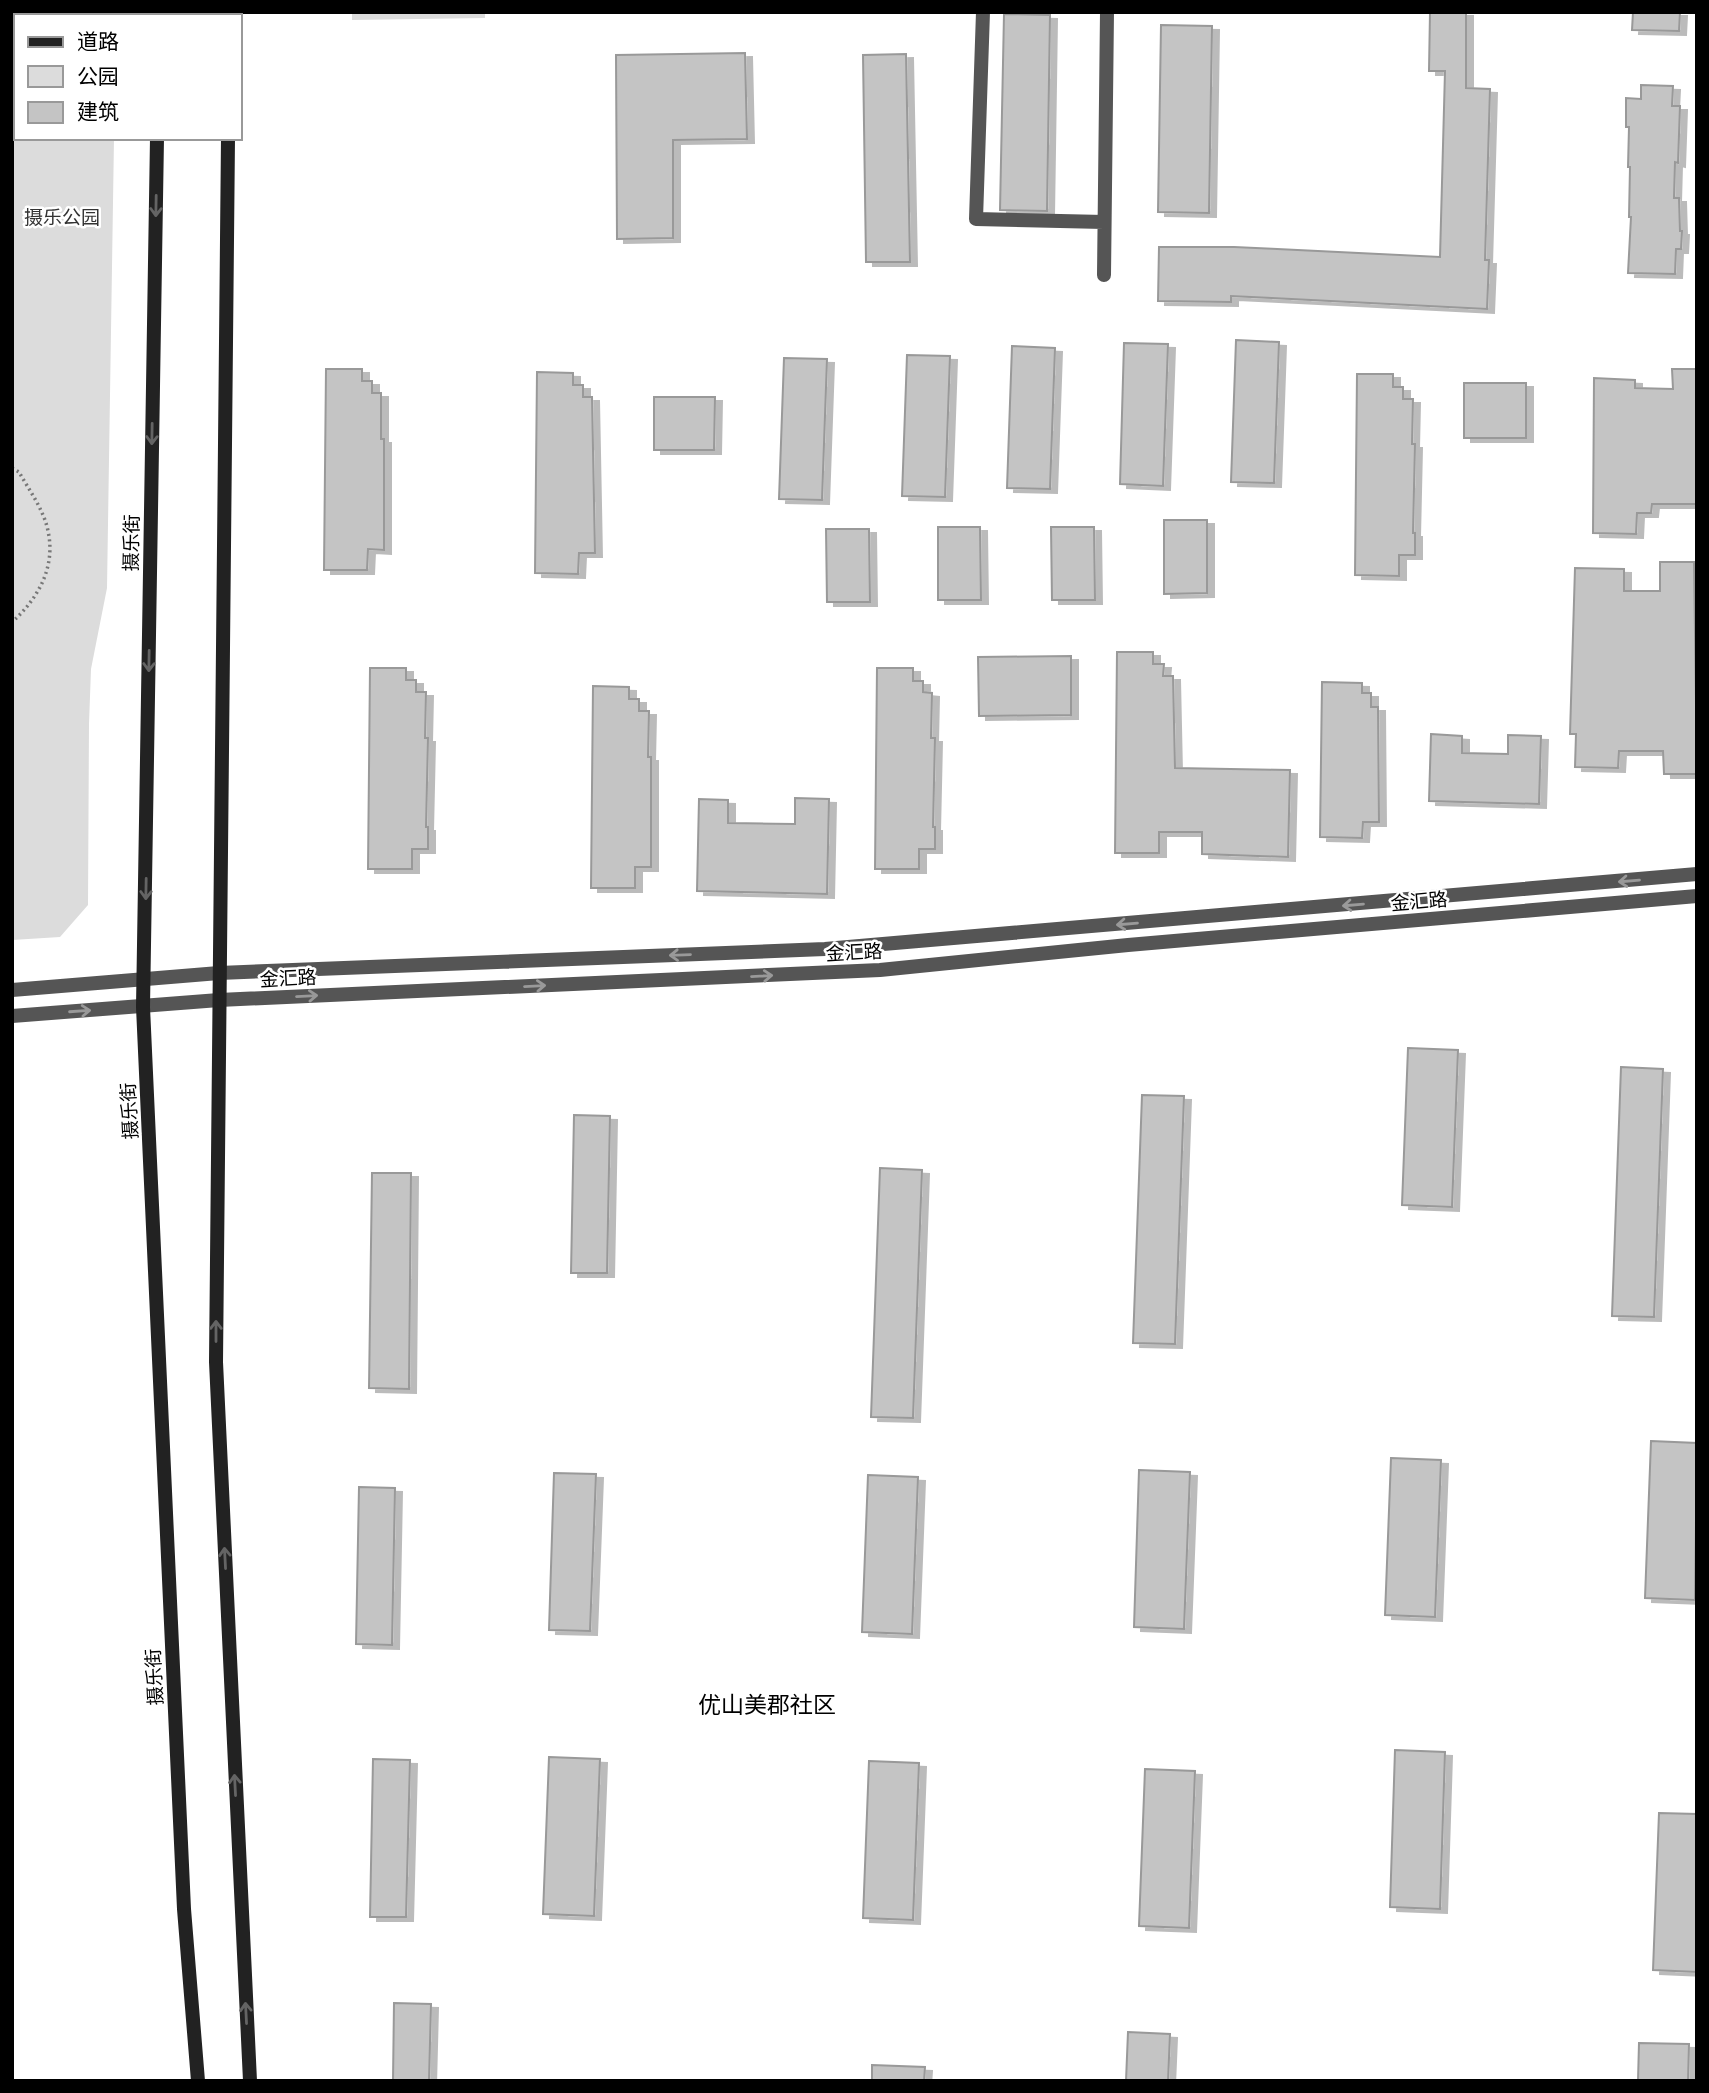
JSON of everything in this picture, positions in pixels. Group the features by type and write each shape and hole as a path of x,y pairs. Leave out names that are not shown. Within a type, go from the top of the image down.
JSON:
{"main road":[{"name":"摄乐街","path":"157,140 143,1007 183,1895 198,2081"},
{"path":"228,140 216,1362 250,2081"}],"street":[{"path":"983,12 976,219 1104,222"},
{"path":"1104,275 1107,12"},
{"name":"金汇路","path":"12,990 219,973 825,949 1697,874"},
{"name":"金汇路","path":"12,1016 219,1000 880,970 1128,945 1697,896"}],"path":[{"path":"12,468 19,472 48,530 50,561 40,592 12,622"}],"green space":[{"name":"摄乐公园","path":"12,12 116,12 14,14 14,140 114,140 107,588 91,669 88,905 60,937 12,940"},
{"path":"352,12 485,12 485,18 352,20"}],"building":[{"path":"1430,12 1466,12 1466,88 1490,89 1485,260 1489,260 1487,309 1231,296 1231,302 1158,301 1159,247 1234,247 1440,257 1445,71 1429,71"},
{"path":"1633,12 1680,12 1679,31 1632,30"},
{"path":"1004,14 1050,15 1047,211 1000,210"},
{"path":"1161,25 1212,26 1209,213 1158,212"},
{"path":"745,53 747,139 673,140 673,238 617,239 616,55"},
{"path":"906,54 910,262 866,262 863,55"},
{"path":"1641,85 1673,86 1672,106 1680,106 1674,198 1679,198 1682,231 1681,249 1676,249 1675,274 1628,273 1631,217 1626,98 1641,99"},
{"path":"1236,340 1279,342 1274,483 1231,482"},
{"path":"1124,343 1168,344 1163,486 1120,484"},
{"path":"1012,346 1055,348 1050,489 1007,488"},
{"path":"907,355 950,356 945,497 902,496"},
{"path":"784,358 827,359 822,500 779,499"},
{"path":"326,369 362,369 362,381 372,381 372,393 381,393 381,439 384,439 384,550 368,549 367,570 324,570"},
{"path":"1672,369 1697,369 1697,504 1652,504 1651,513 1637,513 1636,534 1593,533 1594,378 1635,380 1635,388 1673,389"},
{"path":"537,372 573,373 573,385 583,385 583,397 592,397 595,553 579,553 578,574 535,573"},
{"path":"1357,374 1393,374 1393,387 1403,387 1403,399 1413,399 1415,555 1399,555 1399,576 1355,575"},
{"path":"1464,383 1526,383 1526,438 1464,438"},
{"path":"654,397 715,397 714,450 654,450"},
{"path":"1164,520 1207,520 1207,593 1164,594"},
{"path":"938,527 980,527 981,600 938,600"},
{"path":"1051,527 1094,527 1095,600 1052,600"},
{"path":"826,529 869,529 870,602 827,602"},
{"path":"1660,562 1694,562 1697,774 1664,774 1663,751 1619,751 1618,768 1575,767 1576,734 1570,734 1575,568 1624,569 1624,591 1660,591"},
{"path":"1117,652 1153,652 1153,664 1164,664 1163,676 1173,676 1175,768 1290,770 1288,857 1202,854 1202,832 1159,832 1159,853 1115,853"},
{"path":"1071,656 1071,715 979,716 978,657"},
{"path":"370,668 406,668 406,680 416,680 416,692 426,692 428,849 412,849 412,869 368,869"},
{"path":"877,668 913,668 913,681 923,681 923,692 932,693 931,738 935,738 935,849 919,849 919,869 875,869"},
{"path":"1322,682 1362,683 1362,693 1371,693 1371,707 1378,707 1379,822 1363,822 1362,838 1320,837"},
{"path":"593,686 629,687 629,699 639,699 639,711 649,711 651,867 635,867 635,888 591,888"},
{"path":"1431,734 1462,736 1462,753 1508,754 1508,735 1541,736 1539,804 1429,801"},
{"path":"795,798 829,799 827,894 697,891 699,799 728,800 728,823 795,824"},
{"path":"1408,1048 1458,1050 1452,1207 1402,1205"},
{"path":"1621,1067 1663,1069 1654,1317 1612,1316"},
{"path":"1142,1095 1184,1096 1175,1344 1133,1343"},
{"path":"574,1115 610,1116 607,1273 571,1273"},
{"path":"880,1168 922,1170 913,1418 871,1417"},
{"path":"372,1173 411,1173 409,1389 369,1388"},
{"path":"1651,1441 1697,1443 1695,1600 1645,1598"},
{"path":"1391,1458 1441,1460 1435,1617 1385,1615"},
{"path":"1139,1470 1190,1472 1184,1629 1134,1627"},
{"path":"554,1473 596,1474 590,1631 549,1630"},
{"path":"868,1475 918,1477 912,1634 862,1632"},
{"path":"359,1487 395,1488 392,1645 356,1644"},
{"path":"1395,1750 1445,1752 1440,1909 1390,1907"},
{"path":"549,1757 600,1759 594,1916 543,1914"},
{"path":"373,1759 410,1760 406,1917 370,1917"},
{"path":"869,1761 919,1763 913,1920 863,1918"},
{"path":"1145,1769 1195,1771 1189,1928 1139,1926"},
{"path":"1659,1813 1697,1814 1697,1972 1653,1970"},
{"path":"394,2003 431,2004 429,2081 393,2081"},
{"path":"1128,2032 1170,2034 1168,2081 1126,2081"},
{"path":"1639,2043 1689,2044 1688,2081 1638,2081"},
{"path":"872,2065 925,2067 924,2081 872,2081"}],"district":[{"name":"优山美郡社区","path":"767,1705"}]}
